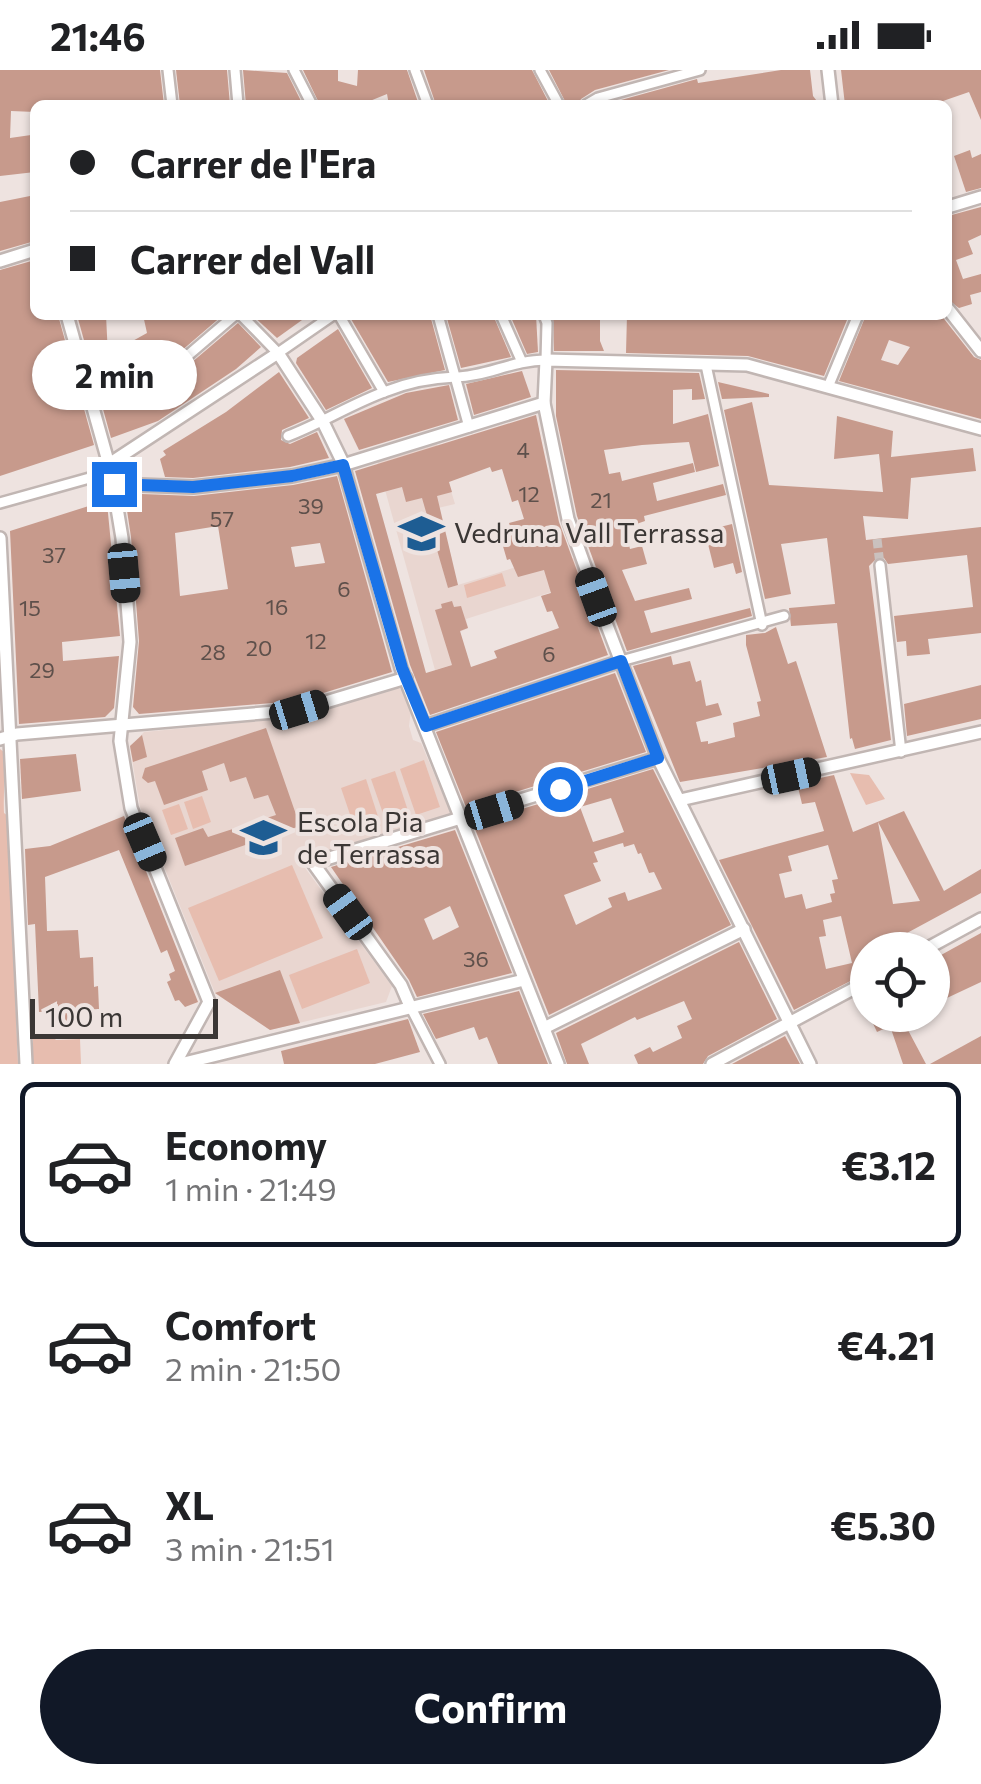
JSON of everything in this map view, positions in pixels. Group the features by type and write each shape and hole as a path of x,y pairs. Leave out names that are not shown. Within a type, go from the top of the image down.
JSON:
{"street":[{"path":"168,70 171,100"},
{"path":"235,70 238,100"},
{"path":"294,70 309,100"},
{"path":"415,70 426,100"},
{"path":"540,70 557,100"},
{"path":"595,100 700,70"},
{"path":"828,70 831,100"},
{"path":"952,206 981,197"},
{"path":"0,260 30,251"},
{"path":"952,314 981,351"},
{"path":"68,320 111,473 130,642 120,741 131,808 209,1002 177,1064"},
{"path":"186,357 232,320"},
{"path":"243,320 279,358 324,422 343,465 406,678 558,1064"},
{"path":"0,504 111,473 329,320"},
{"path":"339,320 384,392"},
{"path":"439,320 469,427"},
{"path":"502,320 520,360"},
{"path":"546,320 544,403 568,518 658,758 810,1064"},
{"path":"828,387 856,320"},
{"path":"288,436 384,392 520,360 747,365 981,429"},
{"path":"706,365 762,624"},
{"path":"111,473 193,487 292,476 343,465 544,403"},
{"path":"0,538 6,737 26,1064"},
{"path":"880,565 900,752"},
{"path":"426,728 621,661 784,616"},
{"path":"6,737 299,710 406,678"},
{"path":"680,800 981,732"},
{"path":"440,1064 401,985 313,864 658,758"},
{"path":"950,936 981,920"},
{"path":"544,1028 744,929"},
{"path":"177,1064 524,980"},
{"path":"712,1064 850,990"}],"shaded area":[{"name":"Vedruna Vall Terrassa","path":"437,444 455,504 438,508 452,560 441,563 448,588 523,565 526,573 574,558 583,582 466,619 468,628 460,632 468,660 435,670 377,461"},
{"path":"502,573 506,586 467,598 464,585"},
{"name":"Escola Pia de Terrassa","path":"396,687 402,690 411,710 409,726 413,740 421,743 452,816 300,861 392,986 386,1002 270,1030 215,993 140,807 130,747 144,732 301,717"},
{"path":"0,749 5,753 4,813 8,816 18,1064 0,1064"},
{"path":"424,760 440,807 416,815 400,769"},
{"path":"395,771 410,817 387,825 371,779"},
{"path":"850,773 869,775 885,799 866,805"},
{"path":"366,779 381,826 357,835 341,788"},
{"path":"202,796 211,822 193,829 184,802"},
{"path":"179,804 188,829 171,835 162,810"},
{"path":"292,865 323,938 219,981 188,908"},
{"path":"357,949 370,983 302,1009 289,975"},
{"path":"52,1036 56,1040 80,1039 81,1064 33,1064 33,1039"}],"building":[{"path":"0,70 160,70 163,100 30,100 30,112 11,111 10,138 30,135 30,173 0,176"},
{"path":"176,70 227,70 230,100 179,100"},
{"path":"243,70 287,73 300,100 246,100"},
{"path":"303,70 338,70 338,81 357,86 358,70 407,70 417,100 388,100 387,94 372,100 318,100"},
{"path":"424,70 532,70 547,100 434,100"},
{"path":"549,70 669,70 595,90 580,100 564,100"},
{"path":"781,70 810,70 816,100 621,100 697,79 698,83"},
{"path":"841,70 981,70 981,120 969,92 946,100 844,100"},
{"path":"970,150 972,158 981,154 981,188 966,192 954,156"},
{"path":"30,196 30,242 0,251 0,202"},
{"path":"981,207 981,235 968,241 973,254 956,260 963,279 981,274 981,292 970,295 972,304 959,308 952,303 952,215"},
{"path":"30,261 30,320 59,320 94,445 0,476 0,270"},
{"path":"78,320 106,320 108,356 117,388 145,372 129,343 147,333 144,320 217,320 180,352 178,359 184,365 238,323 261,347 236,369 158,421 111,438"},
{"path":"257,320 302,320 277,338"},
{"path":"352,320 431,320 445,370 388,382"},
{"path":"447,320 495,320 511,357 461,368"},
{"path":"512,320 536,320 538,352 527,354"},
{"path":"553,320 600,320 604,351 554,351"},
{"path":"627,320 847,320 824,376 748,356 626,353"},
{"path":"864,320 945,320 974,357 981,360 981,419 839,381","holes":["889,340 910,347 898,365 881,360"]},
{"path":"338,329 372,388 326,410 296,363 297,358"},
{"path":"556,370 699,373 705,399 692,400 692,389 673,390 673,424 708,414 719,466 696,472 689,442 642,445 604,450 609,474 620,472 622,481 693,463 695,472 653,483 657,501 723,484 726,495 644,516 645,521 625,528 630,549 642,546 647,564 622,570 635,601 689,588 692,599 644,611 651,633 750,608 752,616 627,651 577,516 556,416"},
{"path":"522,371 531,397 474,415 466,384"},
{"path":"279,372 309,418 282,430 281,440 290,444 317,432 329,458 290,467 193,478 165,477 160,459 166,455 163,451 226,412"},
{"path":"718,382 769,394 769,397 722,399"},
{"path":"449,385 458,420 359,450 344,419 406,393"},
{"path":"752,402 769,485 883,492 879,454 834,459 837,416 893,431 891,457 973,448 976,471 911,478 908,519 863,516 866,540 981,527 981,633 928,639 930,654 907,656 906,641 897,642 894,616 973,607 967,555 888,564 878,557 869,566 891,740 855,749 850,739 837,623 791,626 789,608 835,604 827,538 781,544 791,594 765,599 724,410"},
{"path":"536,415 559,522 608,655 430,715 410,665 355,471","holes":["490,467 492,472 502,469 512,502 518,500 524,519 509,523 512,532 500,536 507,560 510,559 518,577 544,570 551,593 541,596 559,628 494,651 497,658 471,667 460,631 468,628 461,606 454,607 452,601 441,604 442,608 435,610 452,665 426,673 376,494 402,487 406,502 422,498 448,588 458,585 437,496 452,492 449,482"]},
{"path":"337,476 392,672 297,701 139,714 133,707 139,641 125,497 194,496","holes":["218,526 228,589 180,596 175,533","320,543 325,563 295,567 291,547"]},
{"path":"107,503 120,636 62,642 63,661 119,656 114,708 105,717 19,724 10,531"},
{"path":"732,524 742,572 736,574 733,563 714,568 707,540 702,541 700,532"},
{"path":"776,627 788,664 796,661 827,757 680,782 633,666 671,656 673,665 690,661 696,682 701,680 706,706 718,703 722,715 696,722 701,742 735,737 733,723 760,716 757,702 761,701 746,635"},
{"path":"615,673 646,752 466,807 436,732"},
{"path":"981,685 981,719 907,736 904,704"},
{"path":"266,728 300,826 185,866 175,838 203,828 208,837 276,815 268,795 254,799 246,777 230,782 224,763 202,771 208,790 164,805 155,781 148,783 142,778 145,768"},
{"path":"142,735 147,757 133,762 130,746"},
{"path":"76,754 81,791 22,799 20,759"},
{"path":"653,769 731,925 549,1015 473,824","holes":["611,798 624,832 593,842 580,807","623,843 624,847 634,844 662,889 628,901 625,892 608,898 612,907 576,925 564,895 601,881 593,863 598,862 594,852"]},
{"path":"834,775 853,832 904,811 944,891 981,869 981,893 909,932 850,932 850,954 841,916 823,920 826,936 819,937 826,969 850,963 850,981 794,1010 719,860 824,831 815,802 802,804 797,783","holes":["878,822 920,901 893,904","828,845 838,879 832,880 832,902 806,909 802,894 785,898 779,874 792,871 788,856"]},
{"path":"124,816 198,1002 185,1007 175,1001 167,982 171,980 169,974 175,971 167,950 161,953 119,850 45,877 47,931 78,930 80,958 93,957 94,987 98,986 99,1009 82,1010 69,1023 56,1011 39,1012 35,924 28,925 25,849 50,846"},
{"path":"455,830 512,973 417,997 331,867","holes":["450,906 459,927 433,940 424,919"]},
{"path":"981,933 981,982 950,997 950,950"},
{"path":"739,942 777,1019 708,1056 703,1064 638,1064 634,1055 650,1047 653,1052 682,1038 677,1026 692,1019 684,1001 637,1020 635,1017 581,1044 589,1064 567,1064 556,1033"},
{"path":"280,970 300,1023 270,1030 215,993"},
{"path":"519,991 548,1064 498,1064 487,1037 479,1040 474,1027 436,1039 423,1014"},
{"path":"408,1019 420,1052 375,1064 284,1064 281,1051"},
{"path":"892,1032 909,1032 926,1064 903,1064"},
{"path":"785,1036 800,1064 732,1064"},
{"path":"981,1036 981,1064 930,1064"}],"tunnel":[{"path":"877,539 880,565"}],"place":[{"name":"Vedruna Vall Terrassa","path":"421,533"},
{"name":"Escola Pia de Terrassa","path":"264,838"}],"route":[{"path":"114,484 193,487 292,476 343,465 402,668 426,726 621,661 658,758 560,789"}]}
